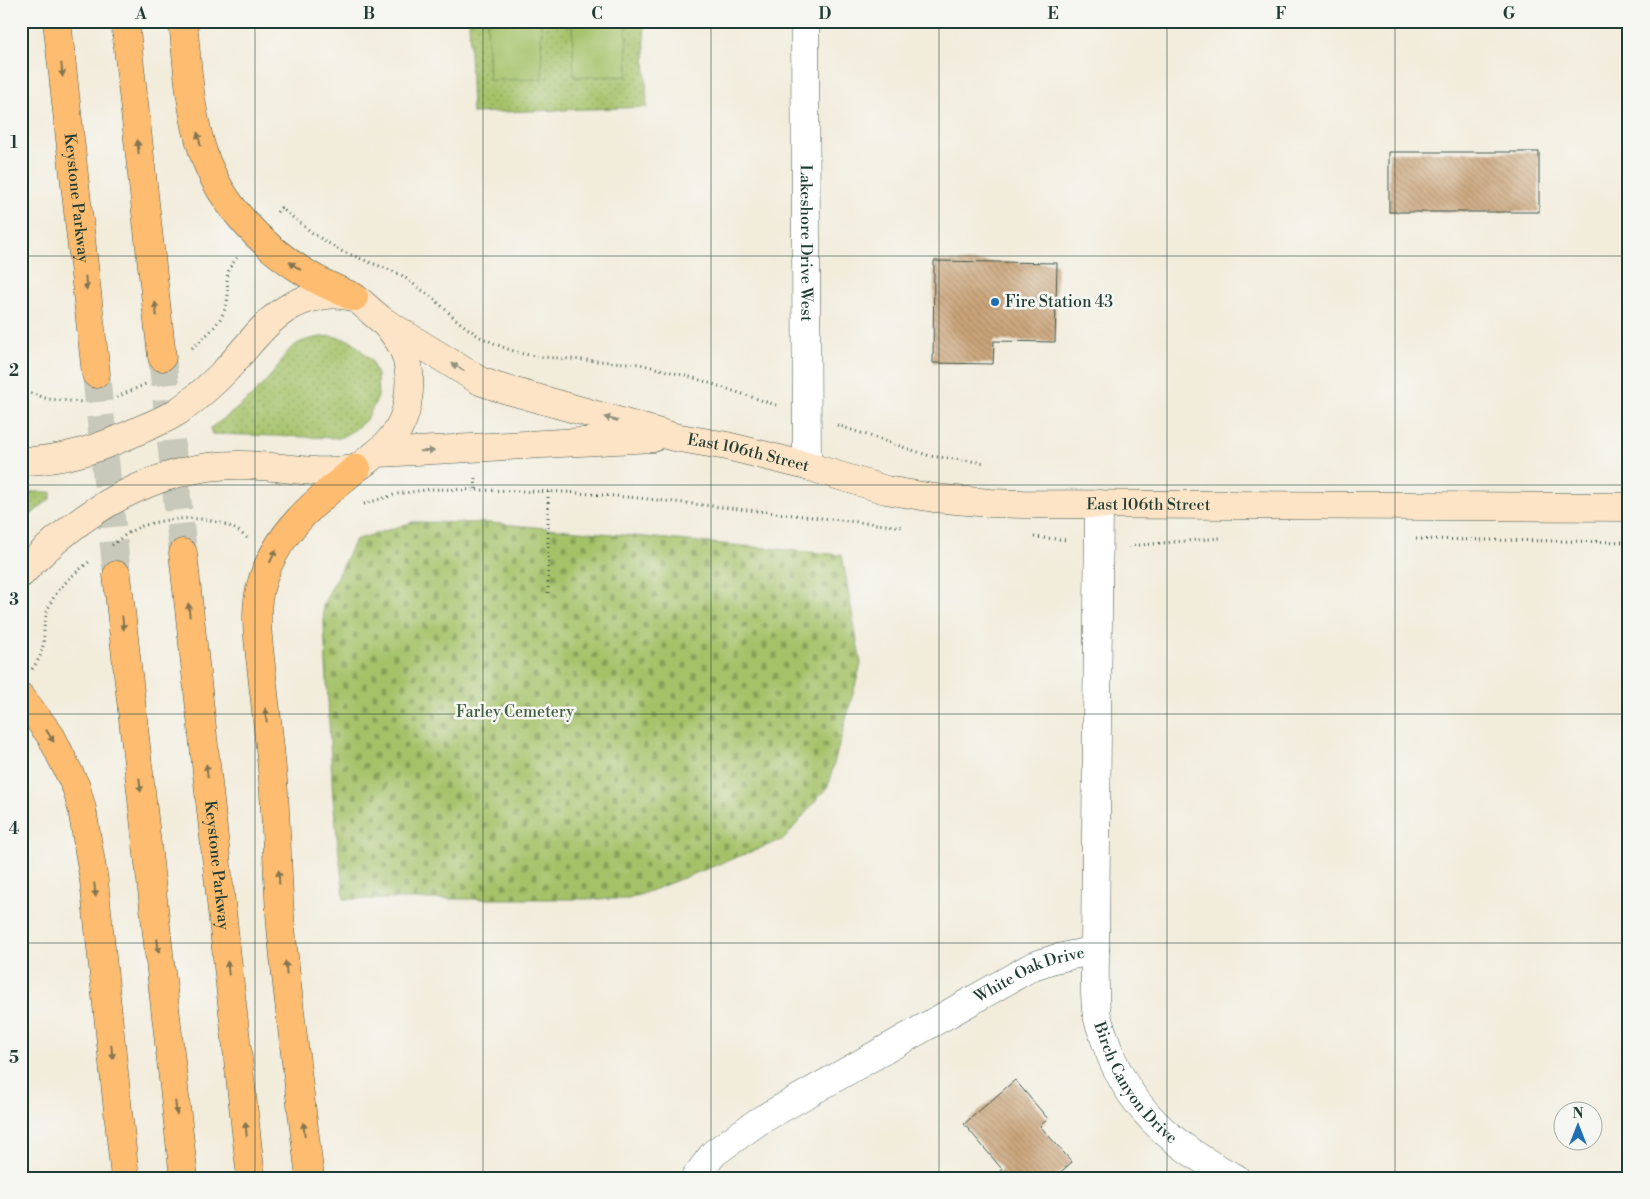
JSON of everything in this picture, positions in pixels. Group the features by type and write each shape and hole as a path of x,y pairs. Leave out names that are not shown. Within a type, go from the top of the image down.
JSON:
{"highway":[{"name":"Keystone Parkway","path":"57,21 96,374"},
{"path":"125,21 162,358"},
{"path":"183,21 194,116 200,143 208,166 219,186 237,214 264,242 310,276 354,297"},
{"path":"310,1178 281,926 273,780 258,635 258,605 261,585 272,555 283,537 306,510 368,460"},
{"name":"Keystone Parkway","path":"183,553 251,1178"},
{"path":"117,575 184,1178"},
{"path":"21,697 51,736 76,787 82,808 94,881 125,1178"}],"street":[{"name":"Lakeshore Drive West","path":"805,21 807,466"},
{"path":"21,461 56,459 86,452 118,441 160,422 202,393 275,317 291,306 324,295 354,297 383,321 401,342 410,379 408,404 398,431 368,460"},
{"name":"East 106th Street","path":"383,321 480,381 674,437 727,446 807,466 886,490 934,498 990,503 1629,507"},
{"name":"East 106th Street","path":"21,574 70,528 102,506 133,490 165,477 196,469 214,466 261,465 305,472 345,470 368,460 674,437"},
{"name":"White Oak Drive","path":"695,1178 714,1153 759,1121 1033,966 1054,959 1095,950 1099,504"},
{"name":"Birch Canyon Drive","path":"1095,950 1096,1009 1109,1052 1127,1089 1150,1119 1184,1149 1236,1178"}],"path":[{"path":"281,208 314,234 341,251 400,274 480,337 505,348 523,354 542,357 640,364 694,378 807,414 912,451 930,456 986,463"},
{"path":"21,390 33,394"},
{"path":"548,492 548,594"}],"green space":[{"path":"469,21 644,21 647,107 472,113"},
{"path":"541,21 542,79 489,80 487,22"},
{"path":"572,21 626,21 628,76 574,77"},
{"path":"332,336 352,341 371,360 377,375 378,397 367,419 354,430 340,438 212,434 210,428 252,395 274,372 293,346 309,339"},
{"path":"21,492 51,492 51,498 21,523"},
{"name":"Farley Cemetery","path":"413,522 491,523 842,555 861,664 828,786 784,839 629,899 344,899 333,799 323,605 355,540"}],"building":[{"path":"1389,152 1539,152 1539,212 1389,212"},
{"name":"Fire Station 43","path":"934,261 1057,263 1055,342 994,341 993,364 933,363"},
{"path":"1015,1080 1048,1119 1040,1126 1072,1162 1054,1178 992,1178 1002,1169 964,1124"}],"tunnel":[{"path":"162,357 183,553"},
{"path":"96,374 117,575"}],"place":[{"name":"Fire Station 43","path":"995,302"}]}
